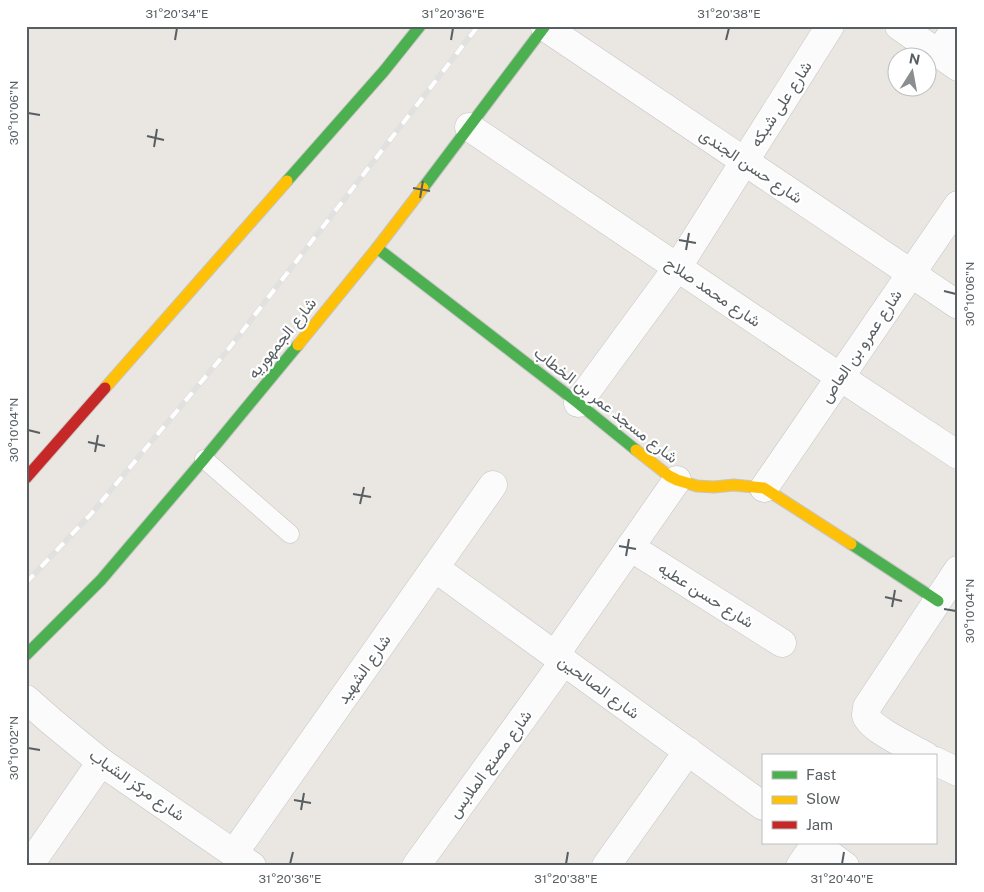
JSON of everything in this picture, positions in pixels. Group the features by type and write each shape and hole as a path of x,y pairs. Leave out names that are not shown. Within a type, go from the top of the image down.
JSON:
{"street":[{"path":"26,478 378,79 420,26"},
{"name":"شارع على شبكه","path":"578,403 677,268 830,26"},
{"path":"899,26 948,61 957,26"},
{"name":"شارع حسن الجندى","path":"545,27 958,305"},
{"name":"شارع الجمهوريه","path":"26,655 101,580 204,459 377,248 545,27"},
{"name":"شارع محمد صلاح","path":"469,127 958,455"},
{"name":"شارع عمرو بن العاص","path":"764,488 958,205"},
{"name":"شارع مسجد عمر بن الخطاب","path":"377,248 664,472 677,480 697,486 734,485 764,488 938,601"},
{"name":"شارع مصنع الملابس","path":"416,866 559,658 630,548 677,480"},
{"name":"شارع الشهيد","path":"243,860 435,568 493,485"},
{"name":"شارع حسن عطيه","path":"630,548 782,643"},
{"name":"شارع الصالحين","path":"435,568 762,805"},
{"path":"917,754 886,747 877,729 870,722 866,714 867,707 958,570"},
{"name":"شارع مركز الشباب","path":"26,699 101,762 243,860"},
{"path":"606,866 688,751"},
{"path":"936,761 958,772"},
{"path":"29,866 101,762"},
{"path":"800,866 815,844 845,866"}],"lane":[{"path":"204,459 290,534"}],"railway":[{"path":"26,583 91,514 227,351 478,26"}],"traffic: fast":[{"path":"287,181 384,71 420,26"},
{"path":"423,188 545,26"},
{"path":"377,248 636,450"},
{"path":"26,655 101,580 298,345"},
{"path":"851,544 938,601"}],"traffic: slow":[{"path":"105,388 287,181"},
{"path":"298,345 423,188"},
{"path":"636,450 669,476 697,486 734,485 764,488 851,544"}],"traffic: jam":[{"path":"26,478 105,388"}]}
